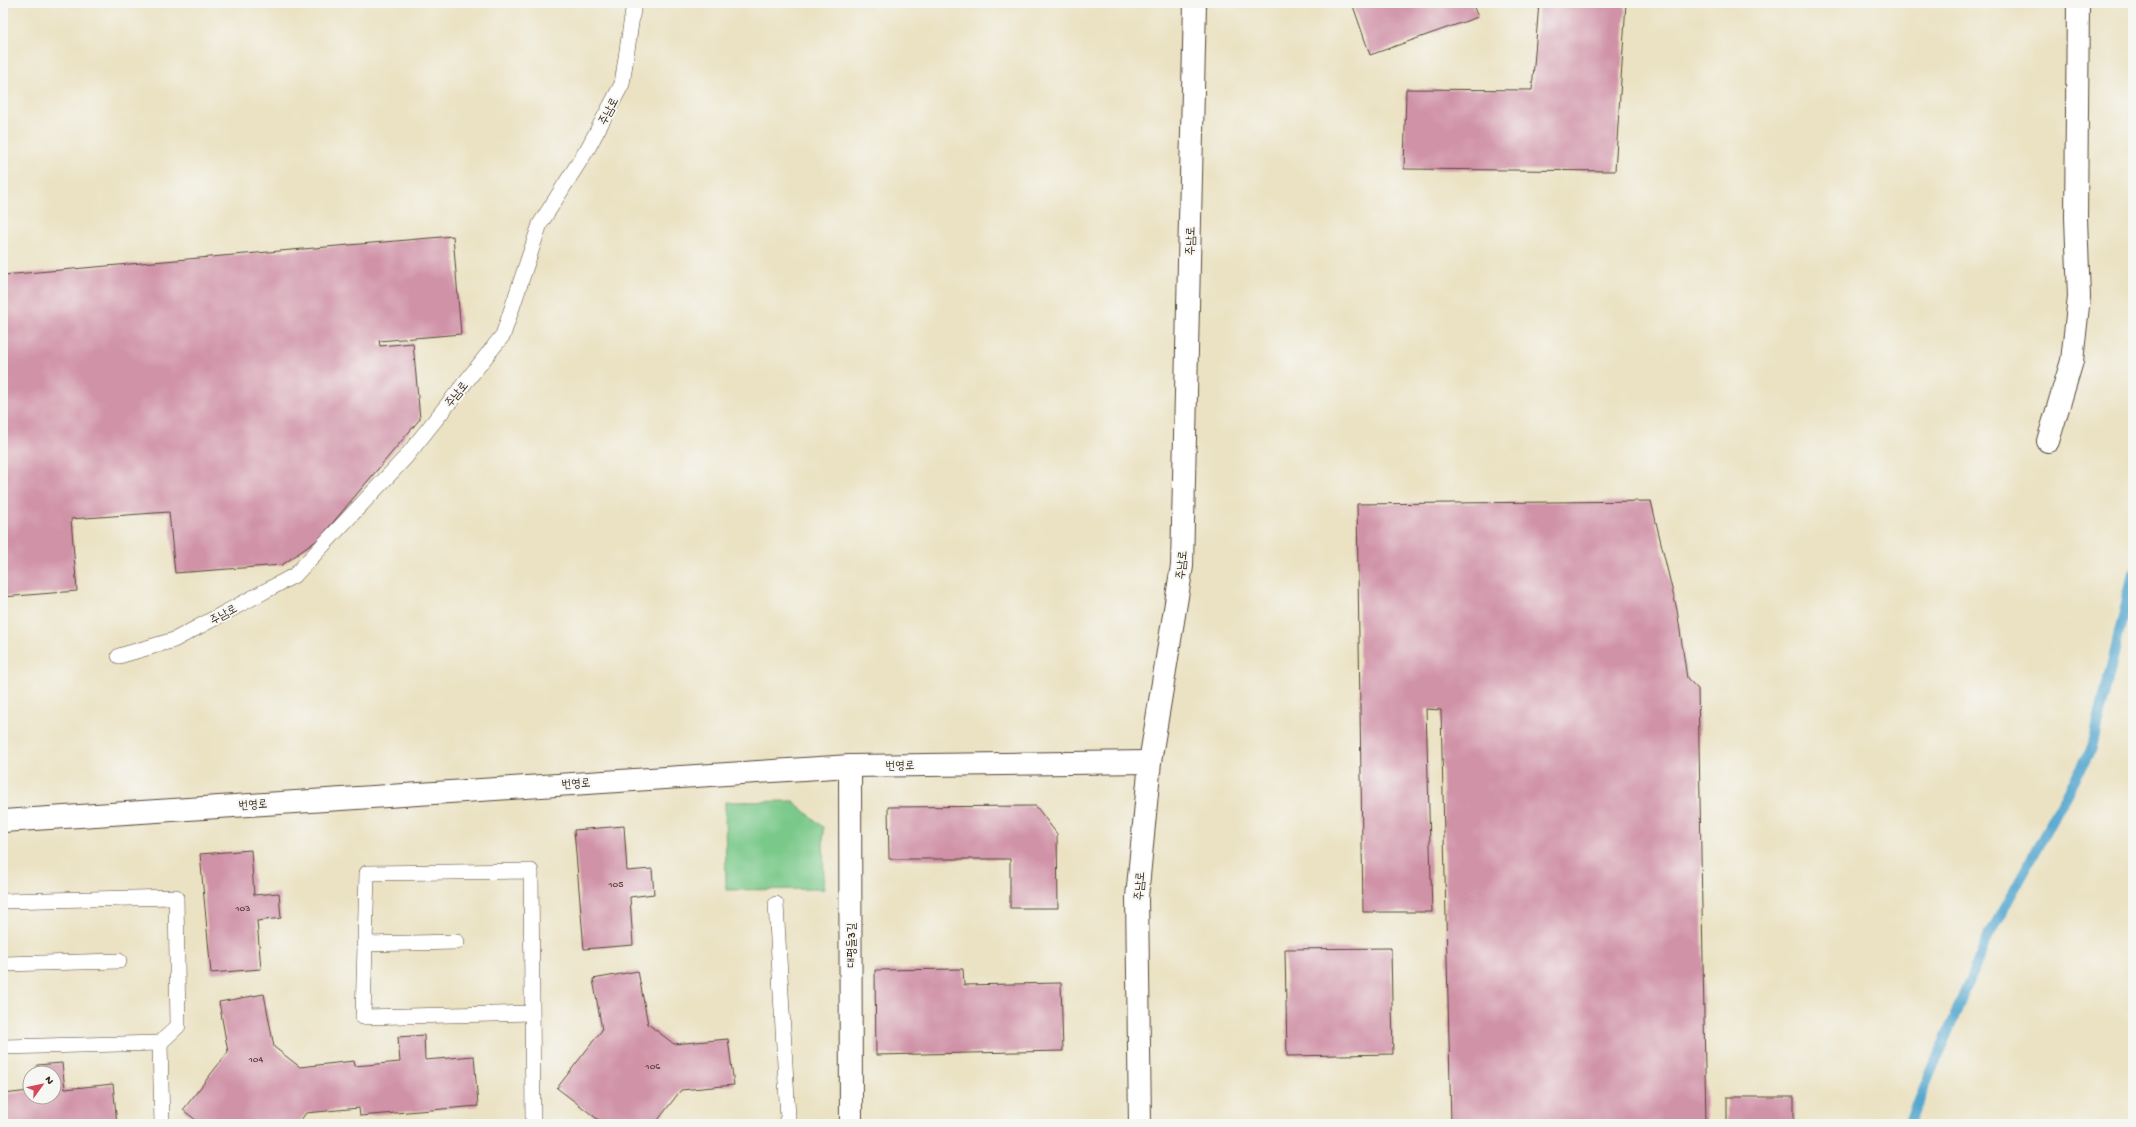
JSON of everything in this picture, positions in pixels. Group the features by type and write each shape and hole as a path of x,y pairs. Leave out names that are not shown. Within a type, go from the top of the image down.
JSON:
{"street":[{"name":"주남로","path":"1140,1124 1137,896 1150,762 1182,566 1195,3"},
{"path":"2048,441 2072,361 2079,297 2076,218 2078,3"},
{"name":"번영로","path":"3,821 850,766 1150,762"},
{"name":"대평들3길","path":"850,766 851,1124"}],"lane":[{"name":"주남로","path":"119,656 174,640 295,574 405,458 503,335 540,224 588,148 622,84 634,3"},
{"path":"532,1013 363,1017 367,873 531,871 533,1124"},
{"path":"3,901 176,897 178,1026 160,1043 3,1046"},
{"path":"776,904 788,1118 785,1124"},
{"path":"364,944 457,942"},
{"path":"3,964 119,961"},
{"path":"160,1043 162,1124"}],"green space":[{"path":"793,801 823,827 824,889 726,890 725,802"}],"building":[{"path":"1352,3 1472,3 1478,17 1370,55"},
{"path":"1539,3 1626,3 1615,171 1404,169 1406,89 1532,90"},
{"path":"453,236 461,334 379,341 380,346 413,343 420,419 319,539 282,565 175,573 169,512 71,519 77,591 3,597 3,275"},
{"path":"1651,501 1677,610 1687,678 1698,689 1706,1124 1451,1124 1441,710 1426,709 1432,912 1363,912 1357,504"},
{"path":"1036,806 1057,834 1058,908 1010,908 1010,859 889,859 888,807"},
{"path":"624,826 627,871 652,869 654,894 630,897 633,945 584,949 574,830"},
{"path":"251,850 254,895 279,893 281,918 257,921 261,969 211,973 200,854"},
{"path":"1391,948 1393,1054 1287,1056 1285,949"},
{"path":"963,969 964,985 1061,983 1063,1051 876,1055 875,970"},
{"path":"638,971 648,1024 674,1044 728,1039 734,1085 681,1090 655,1124 604,1124 557,1088 602,1030 593,979"},
{"path":"264,994 274,1047 300,1067 354,1061 355,1066 400,1062 398,1037 424,1035 425,1060 474,1056 478,1106 360,1116 359,1108 306,1113 298,1124 201,1124 183,1110 228,1052 219,1002"},
{"path":"62,1063 65,1089 113,1084 117,1124 3,1124 3,1094 22,1092 22,1105 62,1105 62,1065 37,1065"},
{"path":"1727,1097 1794,1097 1794,1124 1727,1124"}],"waterway":[{"path":"1909,1124 1987,939 2092,748 2133,573"}]}
